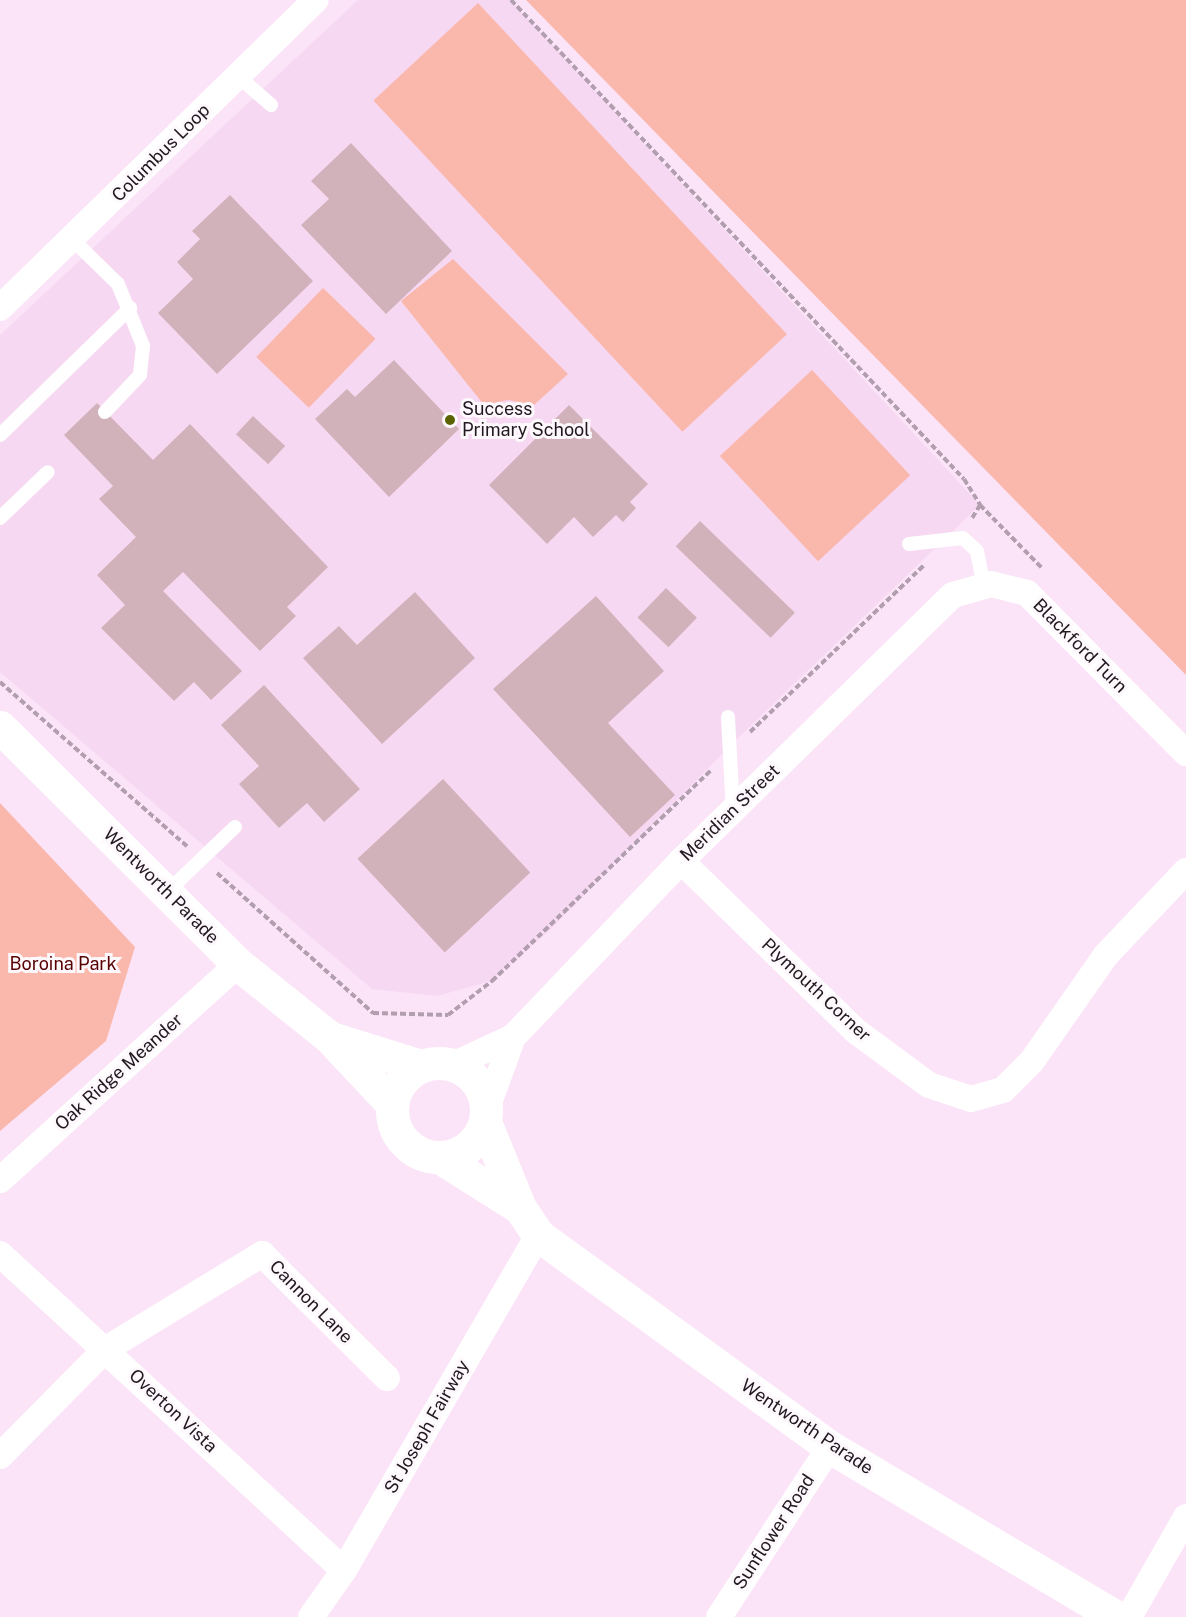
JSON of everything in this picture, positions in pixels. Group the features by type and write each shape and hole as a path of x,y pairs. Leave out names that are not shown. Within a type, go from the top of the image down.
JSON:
{"street":[{"name":"Columbus Loop","path":"1,304 73,240 316,0"},
{"name":"Blackford Turn","path":"953,595 984,586 1027,593 1186,753"},
{"name":"Meridian Street","path":"453,1065 513,1037 681,861 953,595"},
{"name":"Wentworth Parade","path":"0,727 238,964 329,1037 392,1104"},
{"name":"Plymouth Corner","path":"681,861 857,1032 929,1085 971,1099 1003,1090 1032,1061 1106,955 1186,871"},
{"name":"Oak Ridge Meander","path":"0,1180 238,964"},
{"name":"Wentworth Parade","path":"329,1037 421,1066"},
{"name":"Meridian Street","path":"486,1115 513,1037"},
{"path":"453,1065 477,1082 486,1115 471,1146 441,1158 405,1142 393,1120 392,1104 397,1088 421,1066 453,1065"},
{"name":"Wentworth Parade","path":"486,1115 520,1208 538,1235 830,1447 1116,1617"},
{"name":"Wentworth Parade","path":"441,1158 520,1208"},
{"name":"St Joseph Fairway","path":"311,1617 344,1570 538,1235"},
{"name":"Overton Vista","path":"0,1254 344,1570"},
{"name":"Cannon Lane","path":"106,1349 262,1254 387,1378"},
{"path":"0,1456 106,1349"},
{"name":"Sunflower Road","path":"719,1617 830,1447"},
{"path":"1129,1617 1186,1517"}],"lane":[{"path":"238,76 271,105"},
{"path":"73,240 118,284 130,308 143,346 141,375 105,412"},
{"path":"0,435 130,308"},
{"path":"0,518 48,472"},
{"path":"909,544 953,537 963,538 977,551 984,586"},
{"path":"728,717 733,811"},
{"path":"167,892 235,826"}],"path":[{"path":"0,682 373,1013 448,1015 492,981 953,537 980,505 964,479 511,0"}],"shaded area":[{"name":"Success Primary School","path":"358,0 511,0 980,505 739,737 551,929 492,981 437,996 372,989 0,672 0,335"}],"green space":[{"path":"526,0 1186,0 1186,675"},
{"path":"478,3 787,334 682,432 373,101"},
{"path":"453,259 568,374 534,405 508,400 484,405 401,301"},
{"path":"323,288 376,339 309,408 256,357"},
{"path":"812,370 910,475 818,561 720,456"},
{"name":"Boroina Park","path":"0,803 135,947 106,1041 0,1131"}],"building":[{"path":"351,143 452,251 386,314 301,225 329,199 311,181"},
{"path":"230,195 313,281 217,374 158,313 193,279 177,262 200,239 192,231"},
{"path":"394,360 459,429 389,497 315,419 347,389 355,397"},
{"path":"97,403 153,460 190,424 328,567 287,607 296,616 260,651 183,572 163,591 242,671 211,700 194,682 174,701 101,628 125,605 97,575 136,537 99,499 113,486 64,435"},
{"path":"569,405 648,484 630,502 636,508 623,522 616,515 593,537 574,517 547,544 489,485"},
{"path":"253,416 285,446 268,464 236,434"},
{"path":"700,521 795,613 771,638 676,546"},
{"path":"666,588 697,618 668,647 638,617"},
{"path":"415,592 475,658 382,744 303,658 339,626 357,645"},
{"path":"596,596 664,671 608,723 675,795 630,837 493,689"},
{"path":"264,685 360,789 324,822 307,803 279,828 239,784 259,766 221,725"},
{"path":"443,779 530,873 445,952 357,859"}],"place":[{"name":"Success Primary School","path":"450,420"}]}
